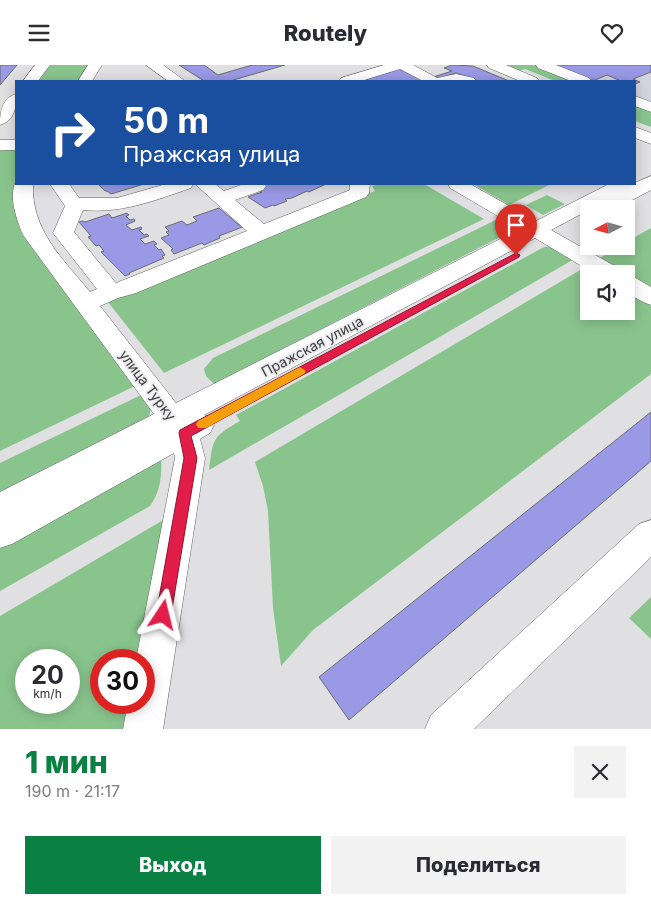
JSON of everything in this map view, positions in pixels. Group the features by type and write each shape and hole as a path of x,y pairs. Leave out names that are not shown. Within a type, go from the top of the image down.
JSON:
{"street":[{"path":"31,80 43,65"},
{"path":"86,80 95,65"},
{"path":"153,65 176,80"},
{"path":"354,80 400,65 435,80 451,78 466,80"},
{"path":"494,65 530,80"},
{"path":"544,65 580,80"},
{"path":"0,99 15,99"},
{"path":"0,120 15,100"},
{"path":"636,101 651,107"},
{"path":"636,132 651,139"},
{"path":"0,145 15,145"},
{"path":"636,176 651,169"},
{"path":"618,200 651,182"},
{"name":"улица Турку","path":"24,185 25,212 34,235 179,426 190,458 143,729"},
{"path":"60,185 73,203 115,206 181,185"},
{"path":"205,185 262,233"},
{"path":"86,303 111,292 128,288 262,233 296,215 359,193 361,185"},
{"path":"459,185 597,265"},
{"name":"Пражская улица","path":"0,533 179,426 543,233 621,185"},
{"path":"222,199 256,187"},
{"path":"76,203 63,233 111,292"},
{"name":"Пражская улица","path":"543,233 580,219"},
{"path":"635,287 651,297"},
{"name":"Пражская улица","path":"0,509 179,426"},
{"path":"445,729 651,535"}],"shaded area":[{"path":"535,65 651,65 651,110 636,103 636,80 574,80"}],"green space":[{"path":"49,65 90,65 80,80 38,80"},
{"path":"499,65 535,65 574,80 552,80 525,69 517,71"},
{"path":"636,103 651,110 651,127 636,121"},
{"path":"0,151 15,151 14,202 19,227 135,386 0,451"},
{"path":"426,185 484,219 164,373 108,302 375,191 372,186"},
{"path":"475,185 549,185 509,205"},
{"path":"547,195 565,204 543,215 526,205"},
{"path":"504,216 519,226 518,228 214,384 206,376 204,369 213,358"},
{"path":"651,228 651,287 635,278 635,265 612,265 600,258 605,255 635,255 635,237"},
{"path":"552,246 576,258 209,470 213,445 219,435 240,421 236,415 544,247"},
{"path":"580,270 580,320 635,320 635,295 651,305 651,374 313,630 281,666 273,608 268,511 263,486 255,462"},
{"path":"141,395 151,408 149,417 0,494 0,463"},
{"path":"161,456 160,482 150,506 0,591 0,544"},
{"path":"165,519 140,649 90,649 90,714 127,714 124,729 0,729 0,616"},
{"path":"651,597 651,639 629,618"}],"building":[{"path":"0,65 17,65 0,85"},
{"path":"179,65 204,65 218,75 252,65 285,65 233,80 202,80"},
{"path":"452,65 473,66 507,80 476,80 456,73 434,80 424,80 452,71 444,68"},
{"path":"555,65 651,65 651,72 633,79 635,80 619,80 607,75 595,80 587,80"},
{"path":"399,69 424,80 366,79"},
{"path":"99,185 141,185 111,194"},
{"path":"324,185 265,208 248,197 262,192 259,190 265,188 263,186"},
{"path":"219,208 239,225 245,226 219,236 220,238 204,245 202,243 174,254 171,250 173,249 161,238 169,235 166,232 169,231 165,227 182,221 187,225 197,221 193,217"},
{"path":"127,213 129,215 126,216 130,220 134,219 135,221 126,225 132,230 141,227 142,229 139,230 144,235 147,234 149,236 140,239 145,244 154,241 157,244 154,245 159,250 161,249 165,255 162,256 164,258 125,276 101,252 104,251 99,245 96,246 88,237 91,236 79,222 85,222 109,214 112,218"},
{"path":"651,412 651,461 349,720 319,677"}],"slow traffic":[{"path":"202,424 300,371"}],"route":[{"path":"163,615 190,458 184,433 516,255"}]}
